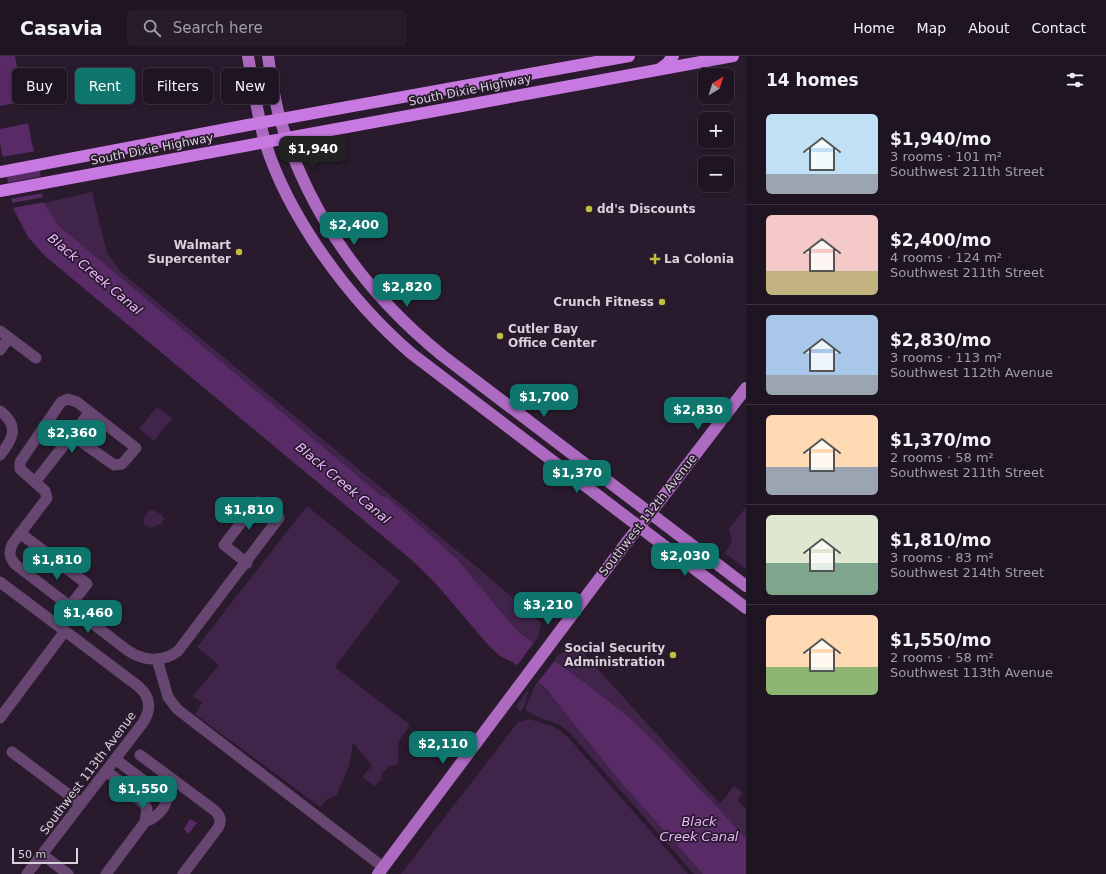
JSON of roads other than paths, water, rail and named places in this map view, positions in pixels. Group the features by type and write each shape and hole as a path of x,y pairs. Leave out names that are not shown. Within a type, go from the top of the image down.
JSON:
{"highway":[{"name":"South Dixie Highway","path":"0,172 261,122 281,120 629,56"},
{"path":"659,70 667,64 673,56"},
{"name":"South Dixie Highway","path":"0,191 659,70 687,60 733,56"}],"main road":[{"path":"248,56 265,142 287,192 319,248 349,289 378,322 417,358 746,608"},
{"path":"268,56 281,120 309,191 333,235 358,271 389,306 412,330 444,356 746,586"},
{"name":"Southwest 112th Avenue","path":"380,870 639,526 746,388"}],"street":[{"path":"0,350 4,334 36,358"},
{"path":"72,435 114,465 122,464 136,448 72,399 64,399 20,462 20,469 45,491 47,498 20,533 10,548 9,554 11,559 70,606 137,656 157,659 167,658 178,651 247,563 279,518 257,502 224,545 247,563"},
{"path":"0,411 9,421 13,430 10,441 0,455"},
{"path":"35,482 90,412"},
{"path":"20,533 87,584 70,606"},
{"path":"0,582 65,631 0,718"},
{"name":"Southwest 113th Avenue","path":"27,874 146,719 149,712 149,704 142,689 65,631"},
{"path":"157,659 168,697 177,709 380,870"},
{"path":"12,752 81,804"},
{"path":"140,755 214,810 219,816 220,821 218,828 183,874"},
{"path":"115,759 166,801"},
{"path":"106,771 126,786 147,807 145,822 106,874"},
{"path":"145,822 154,819 179,784"},
{"path":"126,786 135,790 152,802 166,801"},
{"path":"42,854 68,874"}],"water":[{"name":"Black Creek Canal","path":"0,56 15,56 17,68 12,68 12,104 24,104 32,144 40,171 43,202 59,226 383,497 387,497 456,558 518,632 532,641 555,661 631,719 668,755 746,838 746,874 703,874 623,785 546,689 514,663 500,656 490,647 436,584 414,562 46,257 28,237 14,210 0,144"},
{"path":"190,819 197,823 188,834 184,829"}],"place":[{"name":"dd's Discounts","path":"589,209"},
{"name":"Walmart Supercenter","path":"239,252"},
{"name":"La Colonia","path":"655,259"},
{"name":"Crunch Fitness","path":"662,302"},
{"name":"Cutler Bay Office Center","path":"500,336"},
{"name":"Social Security Administration","path":"673,655"}]}
